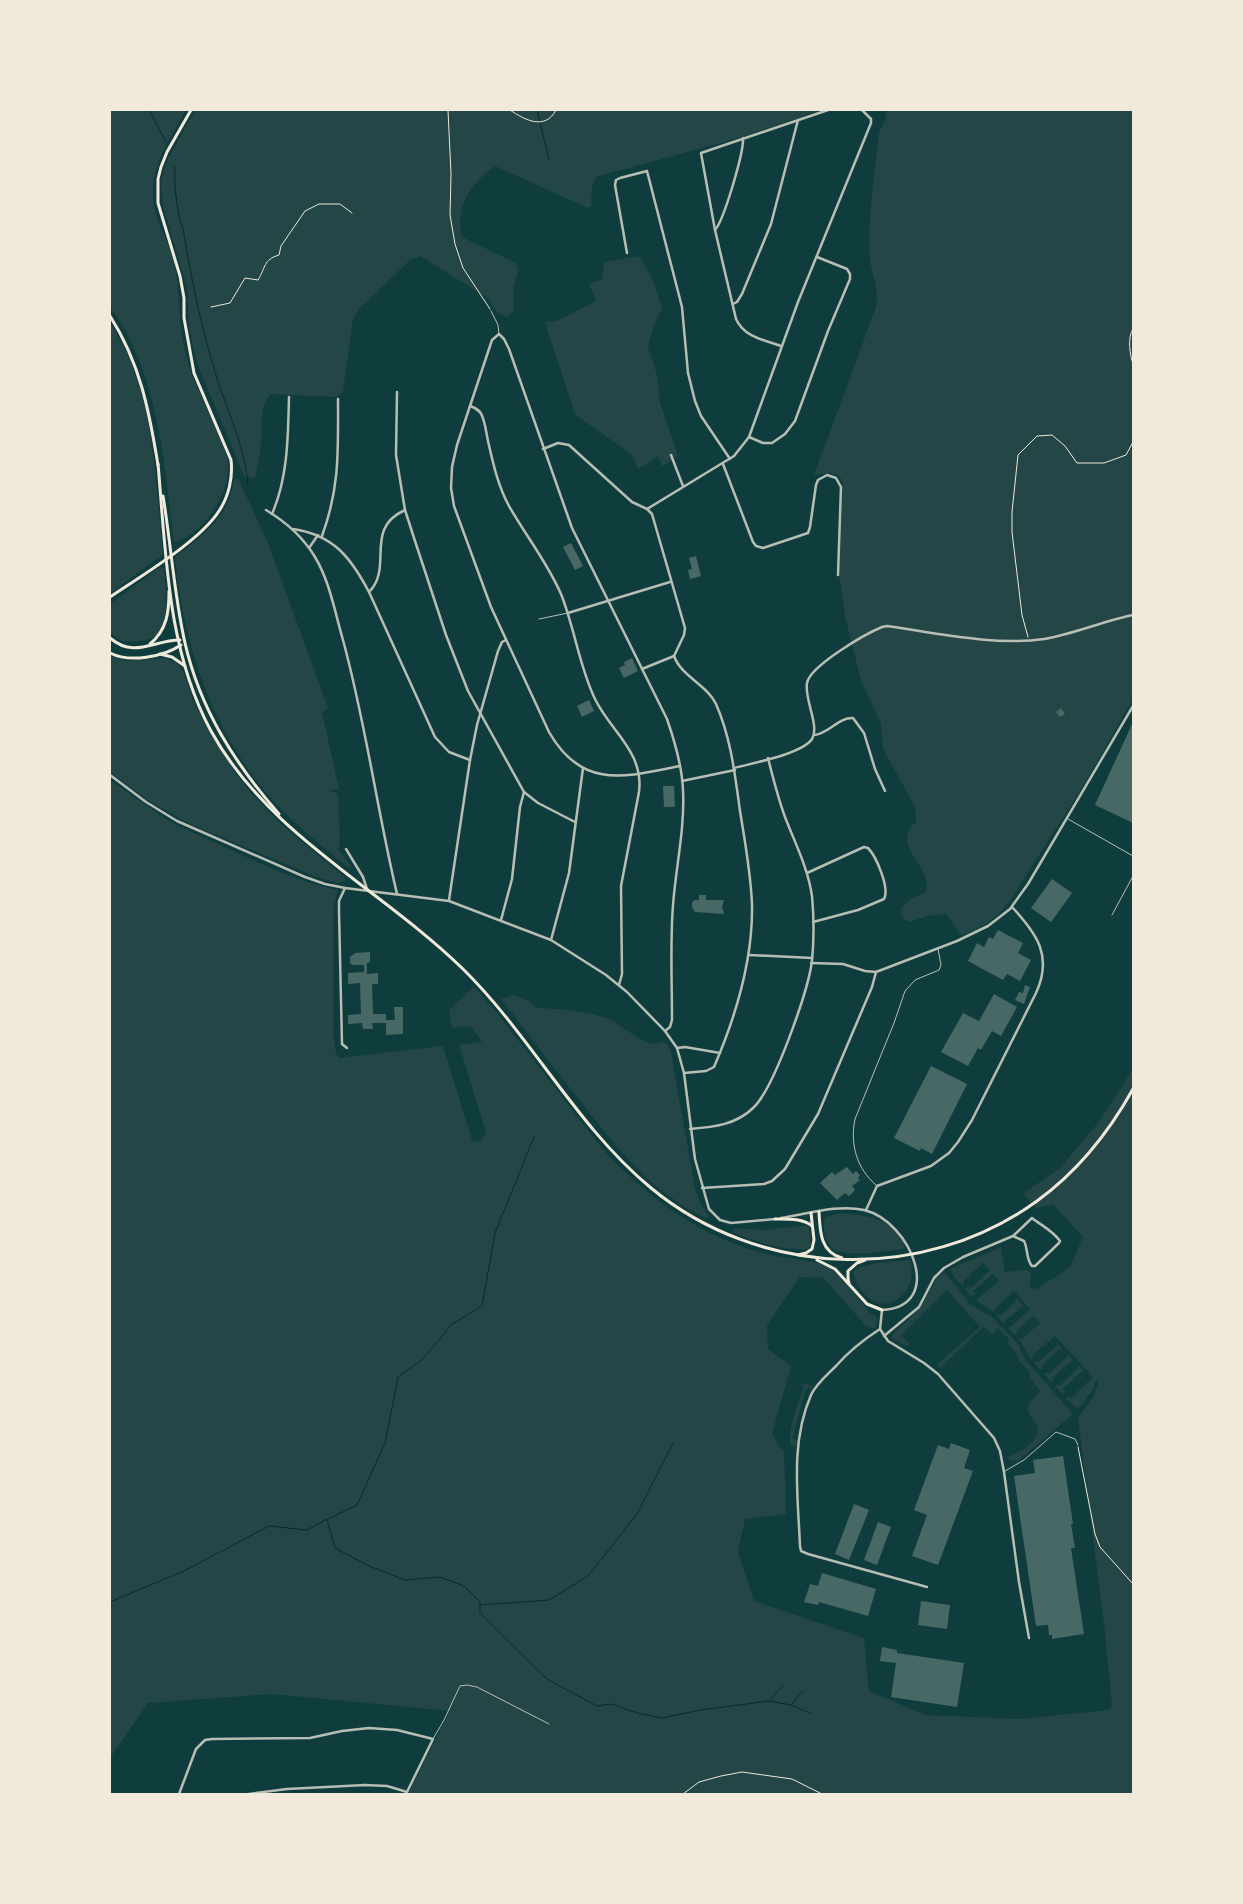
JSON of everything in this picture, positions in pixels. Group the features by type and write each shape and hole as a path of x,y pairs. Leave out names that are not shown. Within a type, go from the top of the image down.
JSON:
{"main road":[{"path":"110,597 205,528 214,519 224,503 231,482 230,460 194,373 184,318 184,298 180,276 158,203 158,179 161,166 191,110"},
{"path":"110,316 129,348 148,408 185,642 200,690 222,736 256,788 289,826"},
{"path":"158,464 169,580 180,646 197,703 225,753 249,787 289,826 415,926 465,971 510,1021 626,1167 681,1210 716,1230 753,1245 792,1255 814,1258 868,1259 946,1246 978,1234 1008,1219 1037,1201 1061,1182 1092,1149 1113,1122 1133,1089"},
{"path":"147,647 158,637 164,628 169,603 169,580"},
{"path":"110,638 118,645 128,648 147,647 179,640 185,642"},
{"path":"110,653 129,658 159,654 180,646 185,642"},
{"path":"159,654 172,656 185,667"},
{"path":"819,1212 824,1246 832,1255 847,1260"},
{"path":"792,1255 806,1253 812,1249 814,1240 811,1213"},
{"path":"775,1219 806,1222 813,1227"},
{"path":"814,1258 832,1266 867,1304 882,1310"},
{"path":"852,1289 848,1278 848,1271 857,1263 868,1259"}],"street":[{"path":"781,346 745,332 736,319 715,230 701,153 828,110"},
{"path":"648,509 683,486 723,464 742,448 749,437 781,346 871,123 871,119 862,110"},
{"path":"733,304 737,302 742,294 771,224 798,120"},
{"path":"715,230 722,218 743,138"},
{"path":"627,253 615,185 616,180 647,171 682,307 687,367 695,401 701,416 730,459"},
{"path":"749,437 763,443 772,443 785,434 795,421 828,331 850,279 847,269 817,257"},
{"path":"665,1031 670,1027 672,1020 671,940 675,878 683,816 682,781 680,766 677,750 667,719 572,528 509,350 504,339 498,334 492,340 470,406 453,460 451,481 452,497 484,589 506,640 555,742 570,760 583,768 603,775 640,774 680,766"},
{"path":"397,392 396,456 406,510 446,635 468,691 524,792 538,803 575,822"},
{"path":"272,514 280,494 287,457 289,398"},
{"path":"322,536 332,506 338,475 338,399"},
{"path":"470,406 481,414 496,471 509,506 547,566 568,613 581,664 594,698 634,758 640,774 639,792 622,873 622,974 618,985"},
{"path":"543,449 558,443 569,445 632,502 648,509 652,514 670,582 685,628 684,635 674,656 642,669"},
{"path":"671,455 683,486"},
{"path":"723,464 753,542 756,546 763,548 808,533 818,480 827,475 836,478 841,487 838,575"},
{"path":"266,510 291,529 309,548 321,568 326,581 349,662 364,727 397,894"},
{"path":"369,592 378,581 380,545 386,525 391,518 406,510"},
{"path":"291,529 322,536 342,551 369,592 432,732 449,752 470,760"},
{"path":"309,548 318,535"},
{"path":"568,613 670,582"},
{"path":"814,735 807,689 810,675 846,646 871,632 887,626 996,640 1029,640 1064,634 1133,615"},
{"path":"449,901 470,760 480,712 498,651 506,640"},
{"path":"674,656 682,668 707,691 715,704 726,733 735,769 751,890 752,920 742,990 720,1052 712,1069 684,1074"},
{"path":"812,963 843,964 865,971 876,972 957,941 988,926 1012,906 1028,884 1133,706"},
{"path":"682,781 735,769 803,748 814,735 847,718 853,718 864,733 875,769 885,791"},
{"path":"690,1129 710,1128 733,1122 753,1109 760,1101 776,1071 803,995 812,963 812,896 807,873 780,802 768,758"},
{"path":"551,940 567,885 583,768"},
{"path":"110,775 177,822 316,882 344,888 449,901 551,940 595,968 618,985 665,1031 677,1048 684,1074 690,1129 702,1188 709,1209 720,1220 738,1224 844,1209 866,1210 883,1218 902,1236 910,1249 917,1279 911,1296 898,1307 882,1310 880,1330 895,1346 913,1355 938,1374 986,1427 1000,1451 1029,1638"},
{"path":"501,920 512,879 520,807 524,792"},
{"path":"807,873 864,847 868,848 872,852 880,870 886,893 884,899 858,910 813,922"},
{"path":"346,848 363,878 367,890"},
{"path":"344,888 339,901 338,959 342,1044 347,1048"},
{"path":"866,1210 877,1186 931,1166 944,1157 958,1142 972,1120 1036,993 1043,974 1042,954 1033,932 1012,906"},
{"path":"748,955 812,958"},
{"path":"702,1188 764,1184 772,1181 785,1169 827,1096 872,987 876,972"},
{"path":"677,1048 685,1047 720,1052"},
{"path":"884,1336 919,1307 934,1278 944,1268 963,1257 1013,1236 1032,1218 1051,1230 1060,1241 1036,1266 1032,1266 1029,1263 1027,1246 1024,1241 1013,1236"},
{"path":"880,1330 864,1338 850,1351 811,1395 802,1428 797,1457 800,1546 801,1551 808,1554 927,1588"},
{"path":"179,1794 196,1749 205,1740 301,1738 369,1728 397,1730 433,1739 407,1793 387,1786 365,1785 288,1789 250,1794"}],"lane":[{"path":"491,311 498,325 498,334"},
{"path":"539,619 568,613"},
{"path":"1067,819 1133,856"},
{"path":"1112,915 1133,876"},
{"path":"877,1186 860,1165 855,1152 853,1130 855,1118 891,1032 905,992 915,980 934,973 940,967 938,948"},
{"path":"1004,1472 1024,1460 1056,1432 1074,1440 1078,1445"},
{"path":"433,1739 460,1686 467,1685 477,1687 549,1724"}],"path":[{"path":"448,110 451,174 450,215 455,244 463,268 491,311"},
{"path":"510,110 529,122 544,122 553,117 556,110"},
{"path":"211,307 224,306 230,303 245,278 258,280 270,258 279,255 281,246 305,212 319,204 340,204 352,213"},
{"path":"1133,330 1130,334 1133,364"},
{"path":"1029,640 1022,615 1012,532 1012,512 1018,454 1037,436 1052,435 1065,446 1077,463 1104,463 1126,456 1133,442"},
{"path":"1078,1445 1095,1534 1100,1547 1133,1584"},
{"path":"683,1794 699,1782 742,1772 792,1779 822,1794"}],"shaded area":[{"path":"110,110 186,110 163,152 155,174 153,197 159,222 176,269 183,341 191,373 223,444 228,464 228,475 225,488 213,512 195,531 174,542 157,420 149,390 139,361 126,333 110,307"},
{"path":"195,110 819,110 737,138 598,176 593,184 591,206 588,208 495,166 478,181 466,197 460,226 462,237 516,263 518,271 513,289 514,311 507,317 498,313 488,298 420,256 411,259 360,308 353,319 343,392 336,397 271,394 264,406 261,447 255,478 244,476 197,363 189,328 187,288 163,206 161,183 164,170"},
{"path":"887,110 1133,110 1133,699 1082,788 1010,901 988,922 975,930 961,935 946,914 927,916 909,922 903,918 900,909 910,900 926,892 923,872 908,844 907,836 917,821 914,805 883,749 881,723 861,681 845,616 839,573 843,483 835,474 814,475 876,307 877,293 869,251 870,221 879,132 885,121"},
{"path":"639,256 653,280 662,308 653,327 648,347 657,375 660,403 678,456 662,467 658,456 638,469 632,455 575,414 545,322 557,321 596,301 589,284 602,279 604,262"},
{"path":"110,323 125,349 136,376 144,405 155,464 163,554 110,594"},
{"path":"238,478 268,543 328,708 322,712 339,789 331,789 331,791 338,794 340,843 338,849 351,866 349,868 285,813 240,758 208,695 186,628 175,557 196,541 213,524 226,505 234,480"},
{"path":"160,567 164,568 166,606 165,616 159,633 147,640 119,640 110,632 110,604"},
{"path":"110,656 128,661 165,658 178,664 184,673 193,701 208,730 236,774 250,792 281,824 343,876 345,880 337,883 314,876 190,824 149,801 110,772"},
{"path":"110,780 170,822 275,870 313,884 338,890 333,909 333,1036 336,1053 339,1058 443,1046 472,1140 477,1142 482,1140 486,1132 459,1045 482,1042 471,1026 452,1028 449,1010 474,987 498,1014 604,1151 639,1185 698,1227 742,1247 766,1254 819,1263 829,1267 870,1313 877,1317 876,1328 866,1326 824,1278 800,1277 767,1325 768,1349 791,1366 772,1434 778,1446 784,1451 786,1514 745,1519 738,1551 754,1601 864,1638 869,1691 926,1715 1019,1719 1109,1710 1112,1706 1105,1633 1078,1418 1094,1396 1098,1383 1096,1381 1092,1391 1078,1409 1066,1398 1069,1396 1071,1398 1093,1377 1055,1336 1032,1355 1031,1359 1019,1339 1021,1337 1022,1339 1040,1323 1033,1316 1015,1335 1008,1328 1030,1309 1014,1291 994,1312 976,1300 999,1281 993,1274 973,1291 975,1294 971,1296 965,1289 968,1287 970,1289 990,1270 983,1263 963,1281 962,1285 954,1277 950,1269 1001,1247 1005,1272 1026,1270 1031,1272 1030,1288 1037,1289 1070,1267 1083,1237 1053,1204 1037,1208 1023,1194 1060,1168 1098,1123 1133,1069 1133,1794 408,1794 450,1711 272,1694 148,1703 110,1758"},
{"path":"514,995 529,1001 534,1007 593,1014 617,1023 636,1037 649,1043 656,1044 662,1042 668,1044 695,1189 700,1203 709,1217 705,1218 667,1195 636,1168 501,999"},
{"path":"841,1213 861,1215 880,1220 895,1231 901,1238 905,1248 857,1253 847,1253 833,1249 828,1244 824,1220 826,1217"},
{"path":"809,1225 811,1245 808,1249 789,1249 752,1240 734,1233 733,1228 765,1230"},
{"path":"910,1260 912,1272 910,1283 898,1299 890,1303 880,1303 870,1299 861,1290 854,1277 853,1272 864,1266"},
{"path":"942,1273 946,1274 970,1304 993,1318 1018,1344 1024,1358 1073,1414 1018,1461 1009,1460 1008,1457 1028,1446 1036,1438 1038,1428 1028,1408 1040,1391 1030,1378 1030,1372 1019,1361 1019,1358 1008,1343 1009,1339 998,1328 992,1334 984,1326 940,1368 937,1365 980,1327 947,1290 901,1335 910,1344 906,1346 892,1338 892,1335 921,1307 936,1279"},
{"path":"1016,1298 1024,1306 1005,1321 1005,1324 997,1316 1000,1314 1001,1316 1016,1301"},
{"path":"1057,1343 1063,1350 1060,1349 1041,1366 1043,1368 1040,1370 1034,1363 1038,1362 1057,1346"},
{"path":"1067,1354 1074,1361 1052,1378 1054,1380 1051,1382 1044,1374 1047,1372 1048,1374 1067,1357"},
{"path":"1078,1365 1084,1372 1081,1372 1063,1389 1065,1392 1062,1394 1055,1386 1057,1384 1059,1386 1078,1368"},
{"path":"801,1383 812,1386 812,1389 808,1387 805,1392 792,1439 799,1441 798,1446 791,1446 790,1433 804,1386"}],"building":[{"path":"571,543 583,566 575,570 563,547"},
{"path":"696,556 701,576 690,579 688,570 692,569 689,558"},
{"path":"632,658 638,671 624,678 619,668 625,665 624,662"},
{"path":"589,700 594,711 582,717 577,706"},
{"path":"1061,708 1065,714 1060,717 1056,712"},
{"path":"1133,722 1133,823 1095,805"},
{"path":"663,786 674,786 675,806 664,807"},
{"path":"1052,879 1072,893 1051,922 1031,908"},
{"path":"699,895 706,895 706,900 724,900 722,907 724,914 695,912 692,903 694,900 699,900"},
{"path":"998,930 1023,943 1018,953 1031,960 1020,981 1007,974 1003,980 968,961 977,943 984,947 989,937 993,939"},
{"path":"370,952 367,974 378,973 378,984 372,984 373,1014 386,1014 386,1020 395,1020 394,1007 403,1007 403,1034 386,1035 386,1023 372,1023 373,1029 363,1029 362,1023 348,1024 348,1015 361,1014 360,983 348,984 348,973 364,972 364,965 353,965 350,963 350,957 355,953"},
{"path":"1025,985 1030,987 1024,1004 1015,1000 1019,992 1023,993"},
{"path":"994,994 1017,1007 1001,1036 992,1031 981,1050 978,1048 968,1066 941,1052 963,1013 979,1021"},
{"path":"931,1066 967,1084 932,1154 921,1148 920,1151 894,1138"},
{"path":"847,1167 853,1174 856,1171 860,1175 858,1178 860,1180 852,1186 855,1190 849,1196 845,1193 837,1200 820,1183 832,1172 835,1175"},
{"path":"951,1443 970,1450 964,1468 973,1471 938,1565 912,1556 927,1515 914,1510 938,1445 949,1449"},
{"path":"1063,1456 1073,1524 1071,1524 1075,1548 1071,1548 1084,1634 1052,1639 1052,1635 1049,1635 1048,1625 1036,1626 1014,1476 1035,1473 1033,1460"},
{"path":"854,1504 869,1510 849,1560 835,1554"},
{"path":"878,1522 891,1527 877,1565 864,1560"},
{"path":"822,1573 876,1589 868,1616 819,1602 818,1605 804,1602 810,1584 818,1586"},
{"path":"921,1601 950,1605 947,1629 918,1625"},
{"path":"882,1647 897,1650 897,1653 964,1663 957,1707 891,1697 896,1663 880,1661"}],"waterway":[{"path":"149,110 166,142"},
{"path":"537,110 549,159"},
{"path":"175,167 179,218 184,232 198,307 217,378 240,443 248,484"},
{"path":"328,1519 357,1505 385,1443 398,1377 422,1360 452,1324 482,1306 495,1233 534,1137"},
{"path":"480,1605 549,1600 588,1576 637,1514 673,1443"},
{"path":"110,1602 186,1570 269,1526 307,1530 327,1519 335,1548 369,1566 405,1580 440,1577 464,1586 480,1602 480,1613 547,1679 597,1706 612,1704 637,1713 662,1718 700,1710 769,1701 791,1705 810,1713"},
{"path":"770,1700 783,1685"},
{"path":"792,1704 803,1691"}]}
